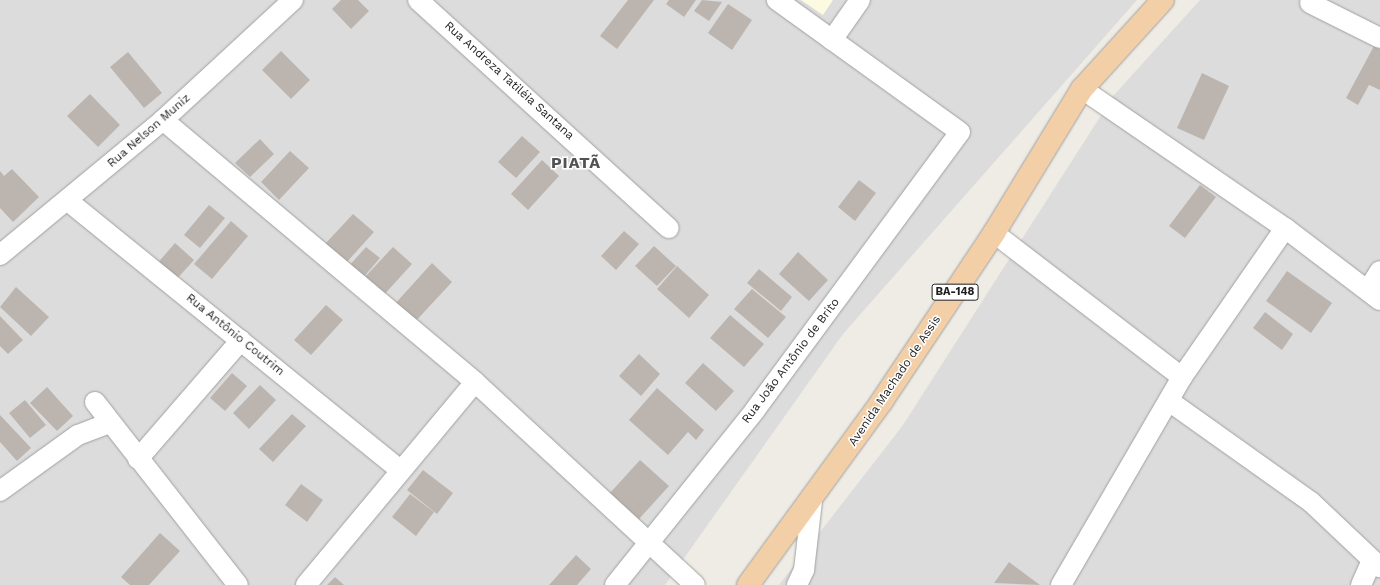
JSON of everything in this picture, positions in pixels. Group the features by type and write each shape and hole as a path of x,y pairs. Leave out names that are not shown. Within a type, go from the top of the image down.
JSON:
{"main road":[{"name":"Avenida Machado de Assis","path":"748,585 812,501 994,233 1082,89 1163,0"}],"street":[{"name":"Rua Nelson Muniz","path":"0,255 68,201 163,120 293,0"},
{"name":"Rua Andreza Tatiléia Santana","path":"418,0 669,228"},
{"path":"777,0 832,40 860,0"},
{"path":"1310,3 1380,38"},
{"name":"Rua João Antônio de Brito","path":"615,585 755,410 960,132 832,40"},
{"path":"1082,89 1285,228 1374,295 1380,271"},
{"path":"163,120 476,382 695,585"},
{"name":"Rua Antônio Coutrim","path":"68,201 400,470"},
{"path":"1061,585 1182,377 1285,228"},
{"path":"994,233 1182,377"},
{"path":"138,459 241,340"},
{"path":"306,585 400,470 476,382"},
{"path":"1169,401 1311,502 1376,565 1361,585"},
{"path":"95,402 138,459 238,585"},
{"path":"0,491 78,435 110,423"},
{"path":"797,585 804,570 812,501"}],"shaded area":[{"path":"0,0 1137,0 843,334 665,585 0,585"},
{"path":"801,0 833,0 823,15"},
{"path":"1200,0 1380,0 1380,585 779,585 903,425 1114,95"}],"building":[{"path":"341,0 358,0 369,11 351,29 332,9"},
{"path":"628,0 654,0 617,49 600,36"},
{"path":"669,0 696,0 684,17 666,4"},
{"path":"702,0 722,2 709,21 694,11"},
{"path":"728,4 752,20 732,50 708,33"},
{"path":"1374,46 1380,49 1380,90 1369,85 1358,105 1346,98"},
{"path":"281,51 310,80 291,99 262,70"},
{"path":"128,52 162,93 144,108 110,67"},
{"path":"1202,73 1229,86 1204,140 1177,128"},
{"path":"90,94 120,125 98,147 67,116"},
{"path":"522,136 540,152 516,178 498,162"},
{"path":"260,139 274,154 250,177 235,163"},
{"path":"290,151 309,168 279,200 261,182"},
{"path":"542,160 559,176 528,210 511,194"},
{"path":"12,169 39,197 13,222 0,208 0,171 4,176"},
{"path":"859,180 876,193 855,221 838,207"},
{"path":"1200,185 1216,197 1185,238 1169,226"},
{"path":"209,205 225,218 200,248 184,235"},
{"path":"353,214 374,232 346,263 325,244"},
{"path":"231,221 248,236 212,279 194,264"},
{"path":"624,231 639,244 616,270 601,256"},
{"path":"175,243 194,260 174,282 156,265"},
{"path":"654,246 676,266 657,286 635,266"},
{"path":"366,247 380,258 362,279 348,267"},
{"path":"393,247 412,264 382,297 363,279"},
{"path":"798,252 828,280 809,301 779,274"},
{"path":"432,263 452,282 413,324 393,306"},
{"path":"677,266 709,295 689,318 657,289"},
{"path":"759,269 792,297 781,311 747,283"},
{"path":"1287,271 1332,303 1311,333 1266,301"},
{"path":"16,287 49,317 31,336 0,307"},
{"path":"752,289 786,317 768,338 734,309"},
{"path":"326,305 343,320 311,355 294,340"},
{"path":"1265,312 1293,334 1282,350 1253,328"},
{"path":"730,315 764,344 744,367 710,338"},
{"path":"0,316 23,340 8,354 0,346"},
{"path":"639,354 660,374 641,396 619,376"},
{"path":"703,363 734,391 716,411 685,383"},
{"path":"232,373 247,386 225,411 210,398"},
{"path":"260,385 276,400 249,429 233,413"},
{"path":"47,387 73,416 57,431 30,403"},
{"path":"657,388 704,430 696,440 688,432 668,455 629,420"},
{"path":"25,400 46,425 30,438 9,413"},
{"path":"292,414 306,426 273,462 259,449"},
{"path":"0,415 31,448 17,461 0,442"},
{"path":"640,460 669,486 639,519 610,493"},
{"path":"423,470 453,493 437,514 407,490"},
{"path":"301,484 323,500 307,522 285,505"},
{"path":"410,494 434,512 416,536 392,517"},
{"path":"160,533 180,551 149,585 130,585 121,577"},
{"path":"576,555 591,569 577,585 549,585"},
{"path":"1009,562 1040,585 994,583"},
{"path":"335,577 344,585 327,585"}],"district":[{"name":"PIATÃ","path":"576,163"}]}
